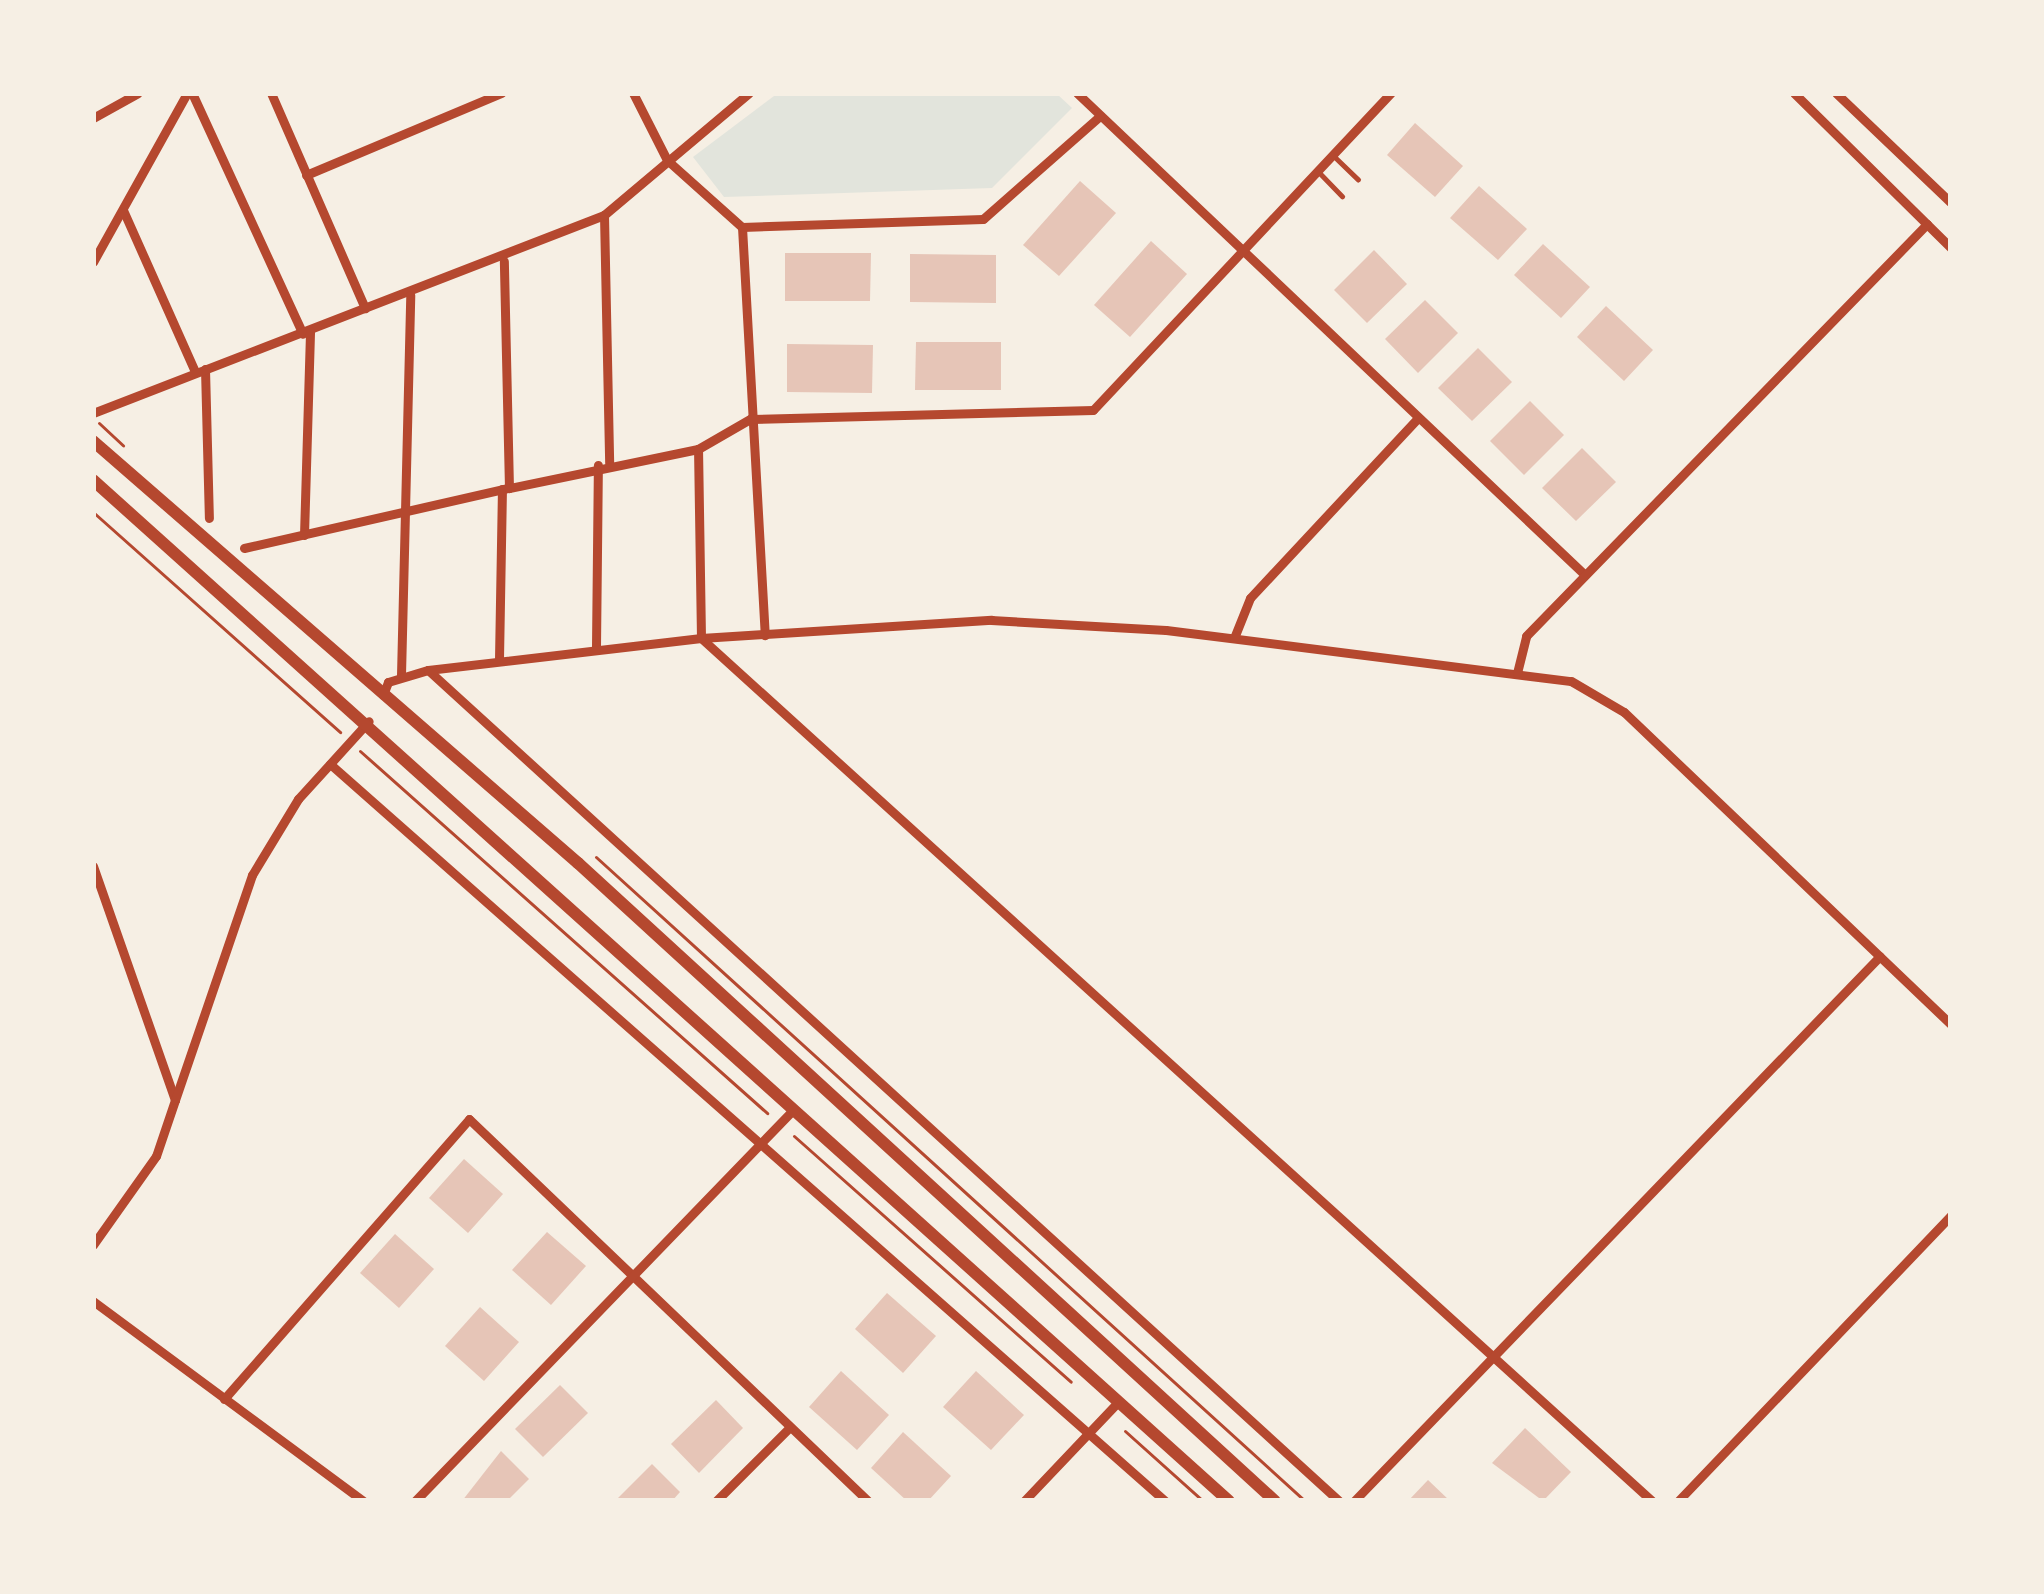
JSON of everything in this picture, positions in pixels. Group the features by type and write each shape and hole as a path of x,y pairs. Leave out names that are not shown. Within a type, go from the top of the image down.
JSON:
{"main road":[{"path":"93,441 383,695 1275,1501"},
{"path":"93,480 369,721 1116,1404 1229,1501"},
{"path":"369,721 383,695"}],"street":[{"path":"93,118 138,93"},
{"path":"93,262 189,93"},
{"path":"189,93 306,333 304,535"},
{"path":"271,93 365,308"},
{"path":"306,175 502,93"},
{"path":"633,93 667,160 742,227 983,219 1100,116"},
{"path":"93,413 365,308 504,261 604,214 749,93"},
{"path":"1077,93 1239,255 1586,575"},
{"path":"244,548 604,464 698,449 750,419 1081,415 1391,93"},
{"path":"1794,93 1951,248"},
{"path":"1835,93 1951,203"},
{"path":"123,210 200,370 209,518"},
{"path":"596,647 604,464 604,214"},
{"path":"1517,673 1526,636 1928,224"},
{"path":"742,227 765,635"},
{"path":"499,659 506,489 504,261"},
{"path":"401,675 410,295"},
{"path":"1234,638 1250,598 1417,419"},
{"path":"698,449 701,638 1652,1501"},
{"path":"383,695 401,675 596,647 991,620 1234,638 1571,681 1624,712 1951,1024"},
{"path":"428,670 1339,1501"},
{"path":"93,1245 156,1156 252,875 330,764 369,721"},
{"path":"330,764 764,1139 1165,1501"},
{"path":"93,866 99,898 175,1100"},
{"path":"1354,1501 1880,956"},
{"path":"415,1501 794,1109"},
{"path":"224,1399 469,1119 868,1501"},
{"path":"1678,1501 1951,1215"},
{"path":"93,1301 363,1501"},
{"path":"1024,1501 1116,1404"},
{"path":"716,1501 788,1429"}],"lane":[{"path":"1333,154 1358,179"},
{"path":"1318,171 1342,196"}],"path":[{"path":"93,512 337,729"},
{"path":"362,753 766,1113"},
{"path":"794,1136 1083,1392"},
{"path":"1125,1431 1203,1501"}],"shaded area":[{"path":"778,93 1056,93 1072,108 992,188 724,197 693,157"}],"building":[{"path":"1415,123 1463,166 1435,197 1387,155"},
{"path":"1080,181 1116,213 1059,276 1023,245"},
{"path":"1479,186 1527,229 1498,260 1450,218"},
{"path":"1151,241 1187,274 1130,337 1094,305"},
{"path":"1543,244 1590,287 1561,318 1514,275"},
{"path":"1374,250 1407,284 1367,323 1334,290"},
{"path":"785,253 871,253 870,301 785,301"},
{"path":"910,254 996,255 996,303 910,302"},
{"path":"1425,300 1458,333 1418,373 1385,339"},
{"path":"1606,306 1653,350 1624,381 1577,337"},
{"path":"916,342 1001,342 1001,390 915,390"},
{"path":"787,344 873,345 872,393 787,392"},
{"path":"1478,348 1512,382 1472,421 1438,388"},
{"path":"1530,401 1564,435 1524,475 1490,441"},
{"path":"1582,448 1616,482 1576,521 1542,488"},
{"path":"464,1159 503,1194 468,1233 429,1198"},
{"path":"547,1232 586,1266 551,1305 512,1270"},
{"path":"395,1234 434,1269 399,1308 360,1273"},
{"path":"887,1293 936,1336 903,1373 855,1329"},
{"path":"480,1307 519,1342 484,1381 445,1346"},
{"path":"841,1371 889,1415 857,1450 809,1407"},
{"path":"976,1371 1024,1415 991,1450 943,1407"},
{"path":"560,1385 588,1413 543,1457 515,1429"},
{"path":"716,1400 743,1428 699,1473 671,1444"},
{"path":"1525,1428 1571,1472 1543,1501 1492,1463"},
{"path":"903,1432 951,1476 928,1501 907,1501 871,1468"},
{"path":"501,1451 529,1479 507,1501 462,1501"},
{"path":"652,1464 680,1492 672,1501 615,1501"},
{"path":"1428,1480 1450,1501 1408,1501"}]}
